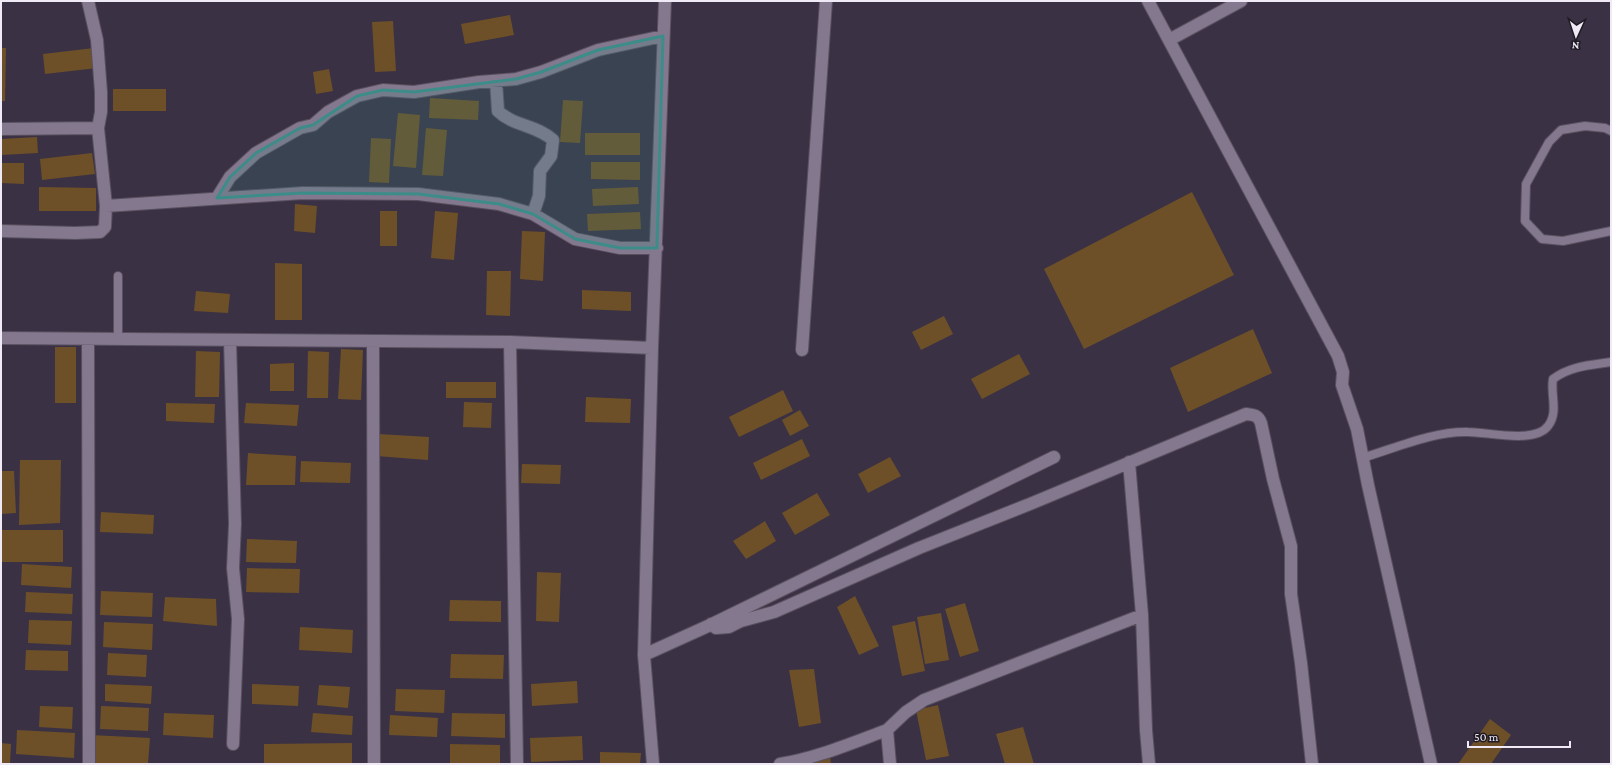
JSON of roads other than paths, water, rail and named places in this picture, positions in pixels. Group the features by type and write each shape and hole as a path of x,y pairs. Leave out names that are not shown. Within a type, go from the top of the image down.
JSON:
{"street":[{"path":"1,232 100,232 105,227 106,206 98,128 101,112 101,92 97,48 88,1"},
{"path":"653,764 644,655 652,348 657,248 663,36 666,1"},
{"path":"802,350 826,1"},
{"path":"1148,1 1338,356 1343,372 1342,385 1357,429 1362,458 1431,764"},
{"path":"1169,40 1241,1"},
{"path":"216,198 230,177 256,153 300,128 313,125 328,112 357,96 383,90 414,92 479,82 496,81 541,72 598,50 663,36"},
{"path":"496,81 498,111 506,119 548,135 553,140 551,156 540,171 539,196 533,214"},
{"path":"1,129 98,128"},
{"path":"106,206 303,193 418,194 499,204 533,214 575,239 620,248 657,248"},
{"path":"1,338 88,340 510,342 652,348"},
{"path":"88,340 89,764"},
{"path":"230,340 235,524 233,568 238,619 233,744"},
{"path":"373,341 374,764"},
{"path":"510,342 517,764"},
{"path":"711,624 716,628 729,627 741,621 774,612 919,548 1246,414 1259,418 1291,546 1291,594 1301,663 1312,764"},
{"path":"644,655 1054,458"},
{"path":"1129,462 1142,615 1146,730 1149,764"},
{"path":"780,764 801,762 887,730 906,712 924,700 1142,615"},
{"path":"887,730 890,764"}],"lane":[{"path":"1611,130 1585,126 1561,130 1549,142 1526,184 1525,221 1542,239 1563,241 1611,231"},
{"path":"118,276 118,340"},
{"path":"1362,458 1423,439 1448,434 1467,432 1513,436 1539,432 1548,427 1552,418 1554,408 1551,389 1553,379 1560,373 1573,368 1611,362"}]}
